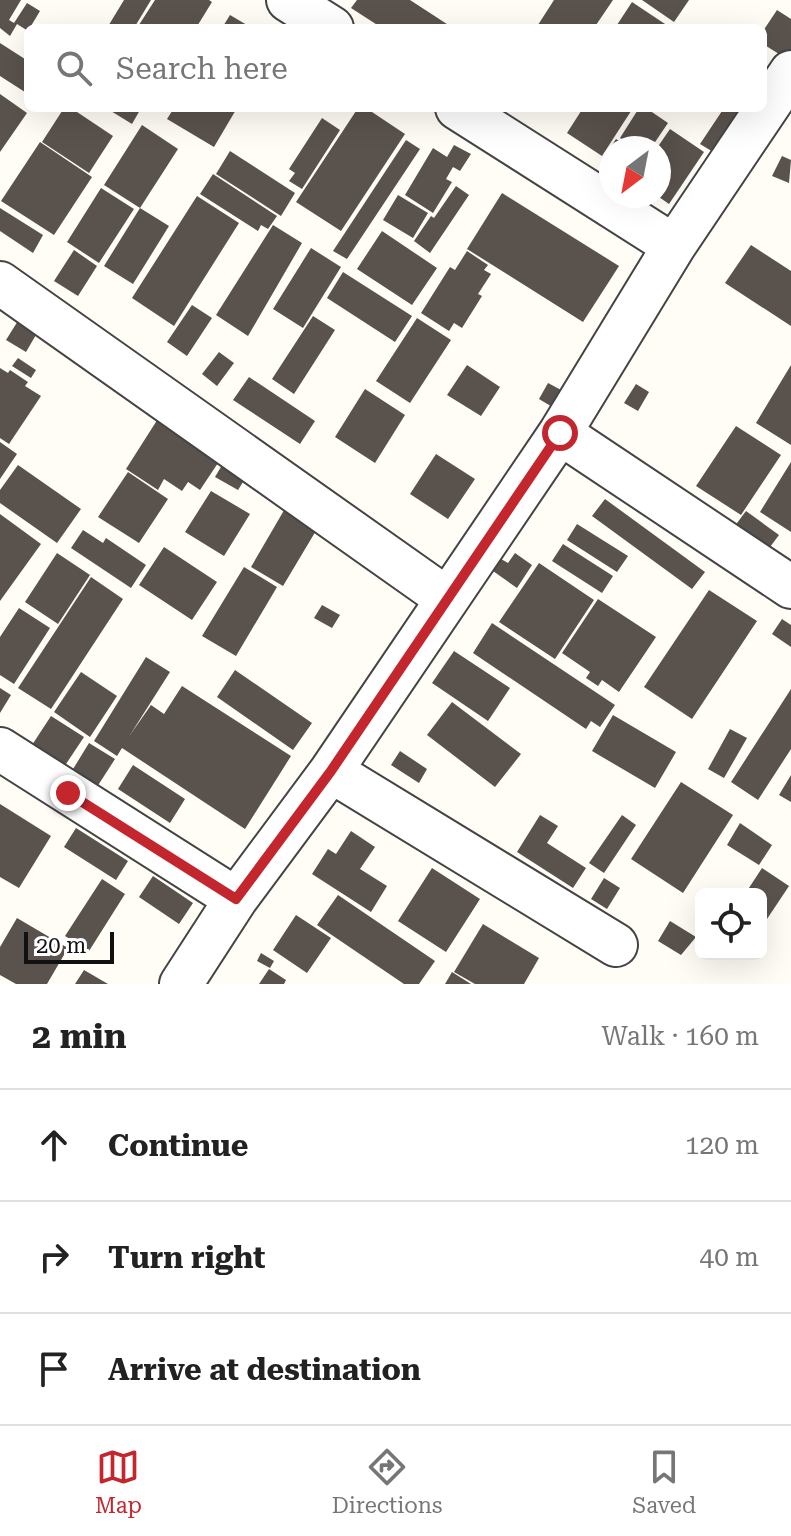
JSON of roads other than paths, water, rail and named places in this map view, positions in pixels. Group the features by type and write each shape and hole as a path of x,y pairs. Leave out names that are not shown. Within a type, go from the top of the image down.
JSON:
{"street":[{"path":"288,0 326,24"},
{"path":"767,108 791,72"},
{"path":"463,112 674,246"},
{"path":"181,984 236,899 331,771 560,433 674,246 764,112"},
{"path":"0,283 446,598"},
{"path":"560,433 791,587"},
{"path":"0,749 236,899"},
{"path":"331,771 616,945"}]}
